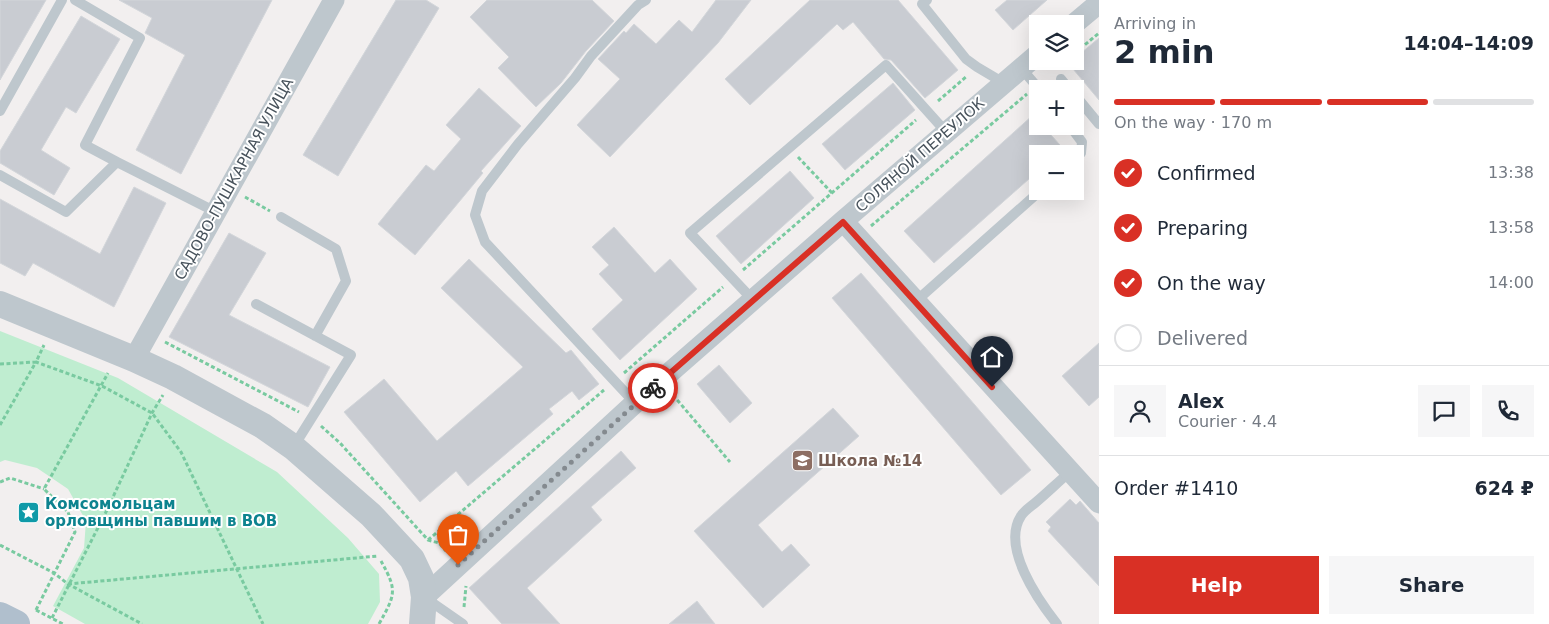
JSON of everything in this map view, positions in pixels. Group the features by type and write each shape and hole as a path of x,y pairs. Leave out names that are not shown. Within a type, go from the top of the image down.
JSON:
{"main road":[{"path":"0,616 26,617"}],"street":[{"name":"САДОВО-ПУШКАРНАЯ УЛИЦА","path":"123,363 216,212 334,0"},
{"path":"1084,16 1099,3"},
{"name":"СОЛЯНОЙ ПЕРЕУЛОК","path":"424,597 635,403 666,393 753,300 1029,61"},
{"path":"843,222 1099,503"},
{"path":"0,304 165,383 263,426 294,447 371,515 412,559 421,578 424,597 422,624"}],"lane":[{"path":"0,111 62,0"},
{"path":"75,0 140,38 85,145 216,212"},
{"path":"635,403 485,242 475,215 482,191 518,144 575,78 591,56 638,5 646,0"},
{"path":"927,0 922,4 966,59 977,68 1004,83"},
{"path":"753,300 690,233 886,65 946,132"},
{"path":"1021,68 1032,80"},
{"path":"1084,106 1099,124"},
{"path":"0,175 66,212 117,162"},
{"path":"915,302 1030,200"},
{"path":"281,217 336,249 346,281 315,336"},
{"path":"256,304 351,355 294,447"},
{"path":"1057,624 1039,601 1025,573 1015,543 1016,526 1022,515 1070,472"},
{"path":"424,597 463,620"}],"path":[{"path":"1084,46 1099,33"},
{"path":"428,540 977,68"},
{"path":"857,238 1029,95"},
{"path":"790,147 832,193"},
{"path":"229,188 281,217"},
{"path":"0,425 47,341"},
{"path":"52,618 107,510 152,413 164,393 165,383 185,353"},
{"path":"0,364 36,362 102,386 152,413 181,452 263,624"},
{"path":"44,489 102,386 123,363"},
{"path":"680,388 666,393 730,462"},
{"path":"0,482 10,478 44,489 68,512 75,532 54,573 26,617"},
{"path":"0,545 54,573 68,584 142,624"},
{"path":"372,549 392,581 392,600 379,624"},
{"path":"68,584 378,556"},
{"path":"463,620 466,584 470,580"}],"green space":[{"path":"0,331 118,378 277,472 348,538 379,574 380,602 368,624 85,624 53,606 84,548 86,521 68,489 37,468 5,460 0,462"}],"building":[{"path":"0,0 46,0 0,80"},
{"path":"119,0 272,0 181,174 136,150 185,55 145,33 152,18"},
{"path":"396,0 426,0 439,8 338,176 303,155"},
{"path":"487,0 592,0 614,21 586,51 561,83 536,107 498,68 509,57 470,17"},
{"path":"716,0 751,0 718,43 610,157 577,125 620,79 598,59 624,31 626,33 634,24 656,44 679,20 692,32"},
{"path":"810,0 898,0 958,70 925,98 891,60 884,59 853,22 843,30 837,24 750,105 725,79"},
{"path":"1007,0 1047,0 1013,30 995,10"},
{"path":"81,16 120,39 76,113 66,107 41,150 70,168 54,195 0,163 0,151"},
{"path":"1099,38 1099,100 1074,70 1084,70 1084,50"},
{"path":"893,83 915,110 845,170 822,144"},
{"path":"479,88 521,126 481,171 483,173 415,255 378,224 426,165 434,171 461,139 446,125"},
{"path":"1029,119 1029,135 1051,135 1060,145 1029,145 1029,179 934,263 904,231"},
{"path":"790,171 814,198 741,264 716,236"},
{"path":"134,187 166,203 114,307 33,263 25,276 0,263 0,199 100,254"},
{"path":"614,227 655,273 670,259 697,289 620,360 592,329 623,300 599,274 609,265 592,247"},
{"path":"229,233 266,253 229,315 330,367 308,407 169,337"},
{"path":"469,259 566,353 571,350 599,384 579,400 572,391 549,409 553,414 468,486 456,471 420,502 344,412 384,379 437,441 523,367 441,288"},
{"path":"861,273 1031,470 1001,495 832,298"},
{"path":"1099,343 1099,397 1089,406 1062,376"},
{"path":"719,365 752,403 730,423 697,384"},
{"path":"833,408 859,436 758,525 782,552 791,544 810,565 763,608 694,531"},
{"path":"621,451 636,468 591,507 602,520 527,588 560,624 502,624 469,588"},
{"path":"1070,499 1076,505 1080,501 1099,523 1099,586 1048,531 1051,527 1046,522"},
{"path":"697,601 715,624 669,624"}],"way so far":[{"path":"458,565 653,388"}],"place":[{"name":"Школа №14","path":"802,461"},
{"name":"Комсомольцам орловщины павшим в ВОВ","path":"29,513"}],"route":[{"path":"653,388 843,222 992,387"}]}
